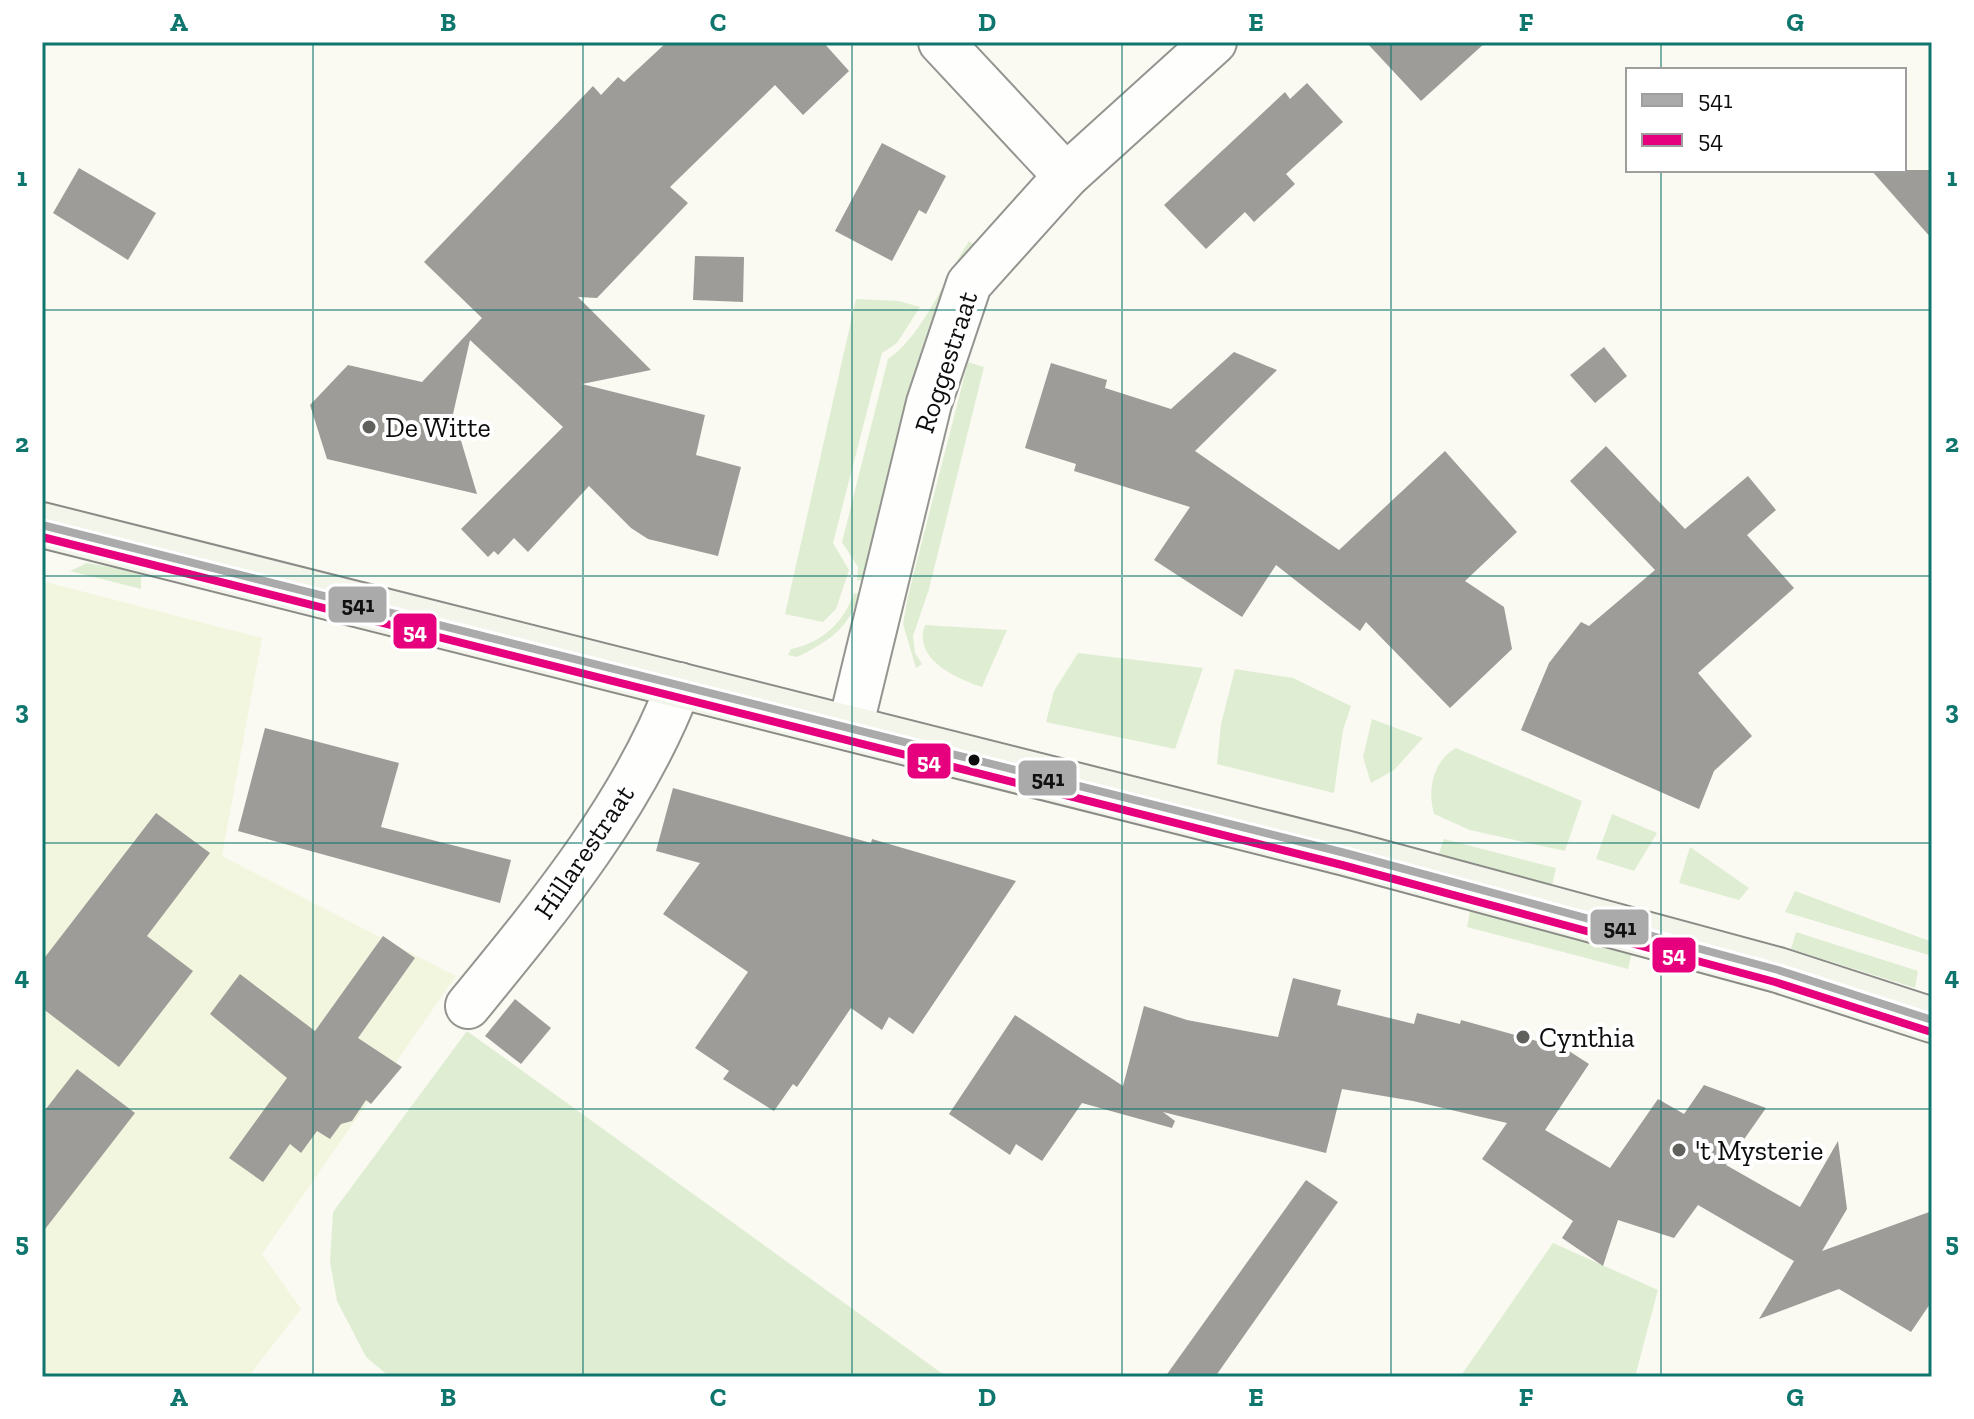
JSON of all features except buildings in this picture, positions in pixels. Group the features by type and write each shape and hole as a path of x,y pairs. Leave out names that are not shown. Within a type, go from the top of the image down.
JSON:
{"main road":[{"path":"42,525 1563,910 1778,970 1932,1020"}],"street":[{"path":"941,42 1066,176"},
{"name":"Roggestraat","path":"850,728 929,403 969,284 1066,176 1214,42"},
{"name":"Hillarestraat","path":"468,1006 562,891 657,742 679,685"}],"green space":[{"path":"969,241 977,247 880,514 863,581 857,580 858,567 842,542 888,359 923,321"},
{"path":"856,299 899,301 920,307 897,343 882,353 833,543 849,570 836,609 823,622 785,614"},
{"path":"968,362 984,367 929,589 913,636 915,653 922,664 916,668 903,624"},
{"path":"87,563 141,572 141,589 70,571"},
{"path":"42,581 262,638 222,856 456,976 262,1254 301,1309 248,1377 42,1377"},
{"path":"854,593 860,594 855,606 836,633 797,657 788,655 791,649 813,642 830,630 844,613"},
{"path":"925,625 1007,630 982,687 939,666 925,648"},
{"path":"1078,653 1203,668 1175,749 1046,722 1054,691"},
{"path":"1235,669 1293,678 1351,706 1343,730 1334,793 1217,764 1221,724"},
{"path":"1372,719 1423,738 1394,770 1371,783 1363,757"},
{"path":"1456,748 1582,801 1565,851 1470,830 1434,814 1431,795 1434,776 1442,760"},
{"path":"1612,814 1657,833 1634,871 1596,859"},
{"path":"1444,839 1556,868 1552,886 1438,856"},
{"path":"1690,847 1749,888 1739,900 1679,883"},
{"path":"1795,891 1932,942 1932,956 1785,912"},
{"path":"1470,911 1632,952 1628,969 1467,927"},
{"path":"1796,932 1918,971 1915,988 1791,949"},
{"path":"467,1031 947,1377 390,1377 366,1357 337,1301 330,1262 333,1212"},
{"path":"1553,1243 1658,1290 1635,1377 1460,1377"}],"transit line":[{"name":"541","path":"42,525 1345,853 1778,970 1932,1020"},
{"name":"54","path":"42,537 1342,865 1775,982 1928,1031"}],"place":[{"name":"De Witte","path":"369,427"},
{"name":"Cynthia","path":"1523,1037"},
{"name":"'t Mysterie","path":"1679,1150"}]}
